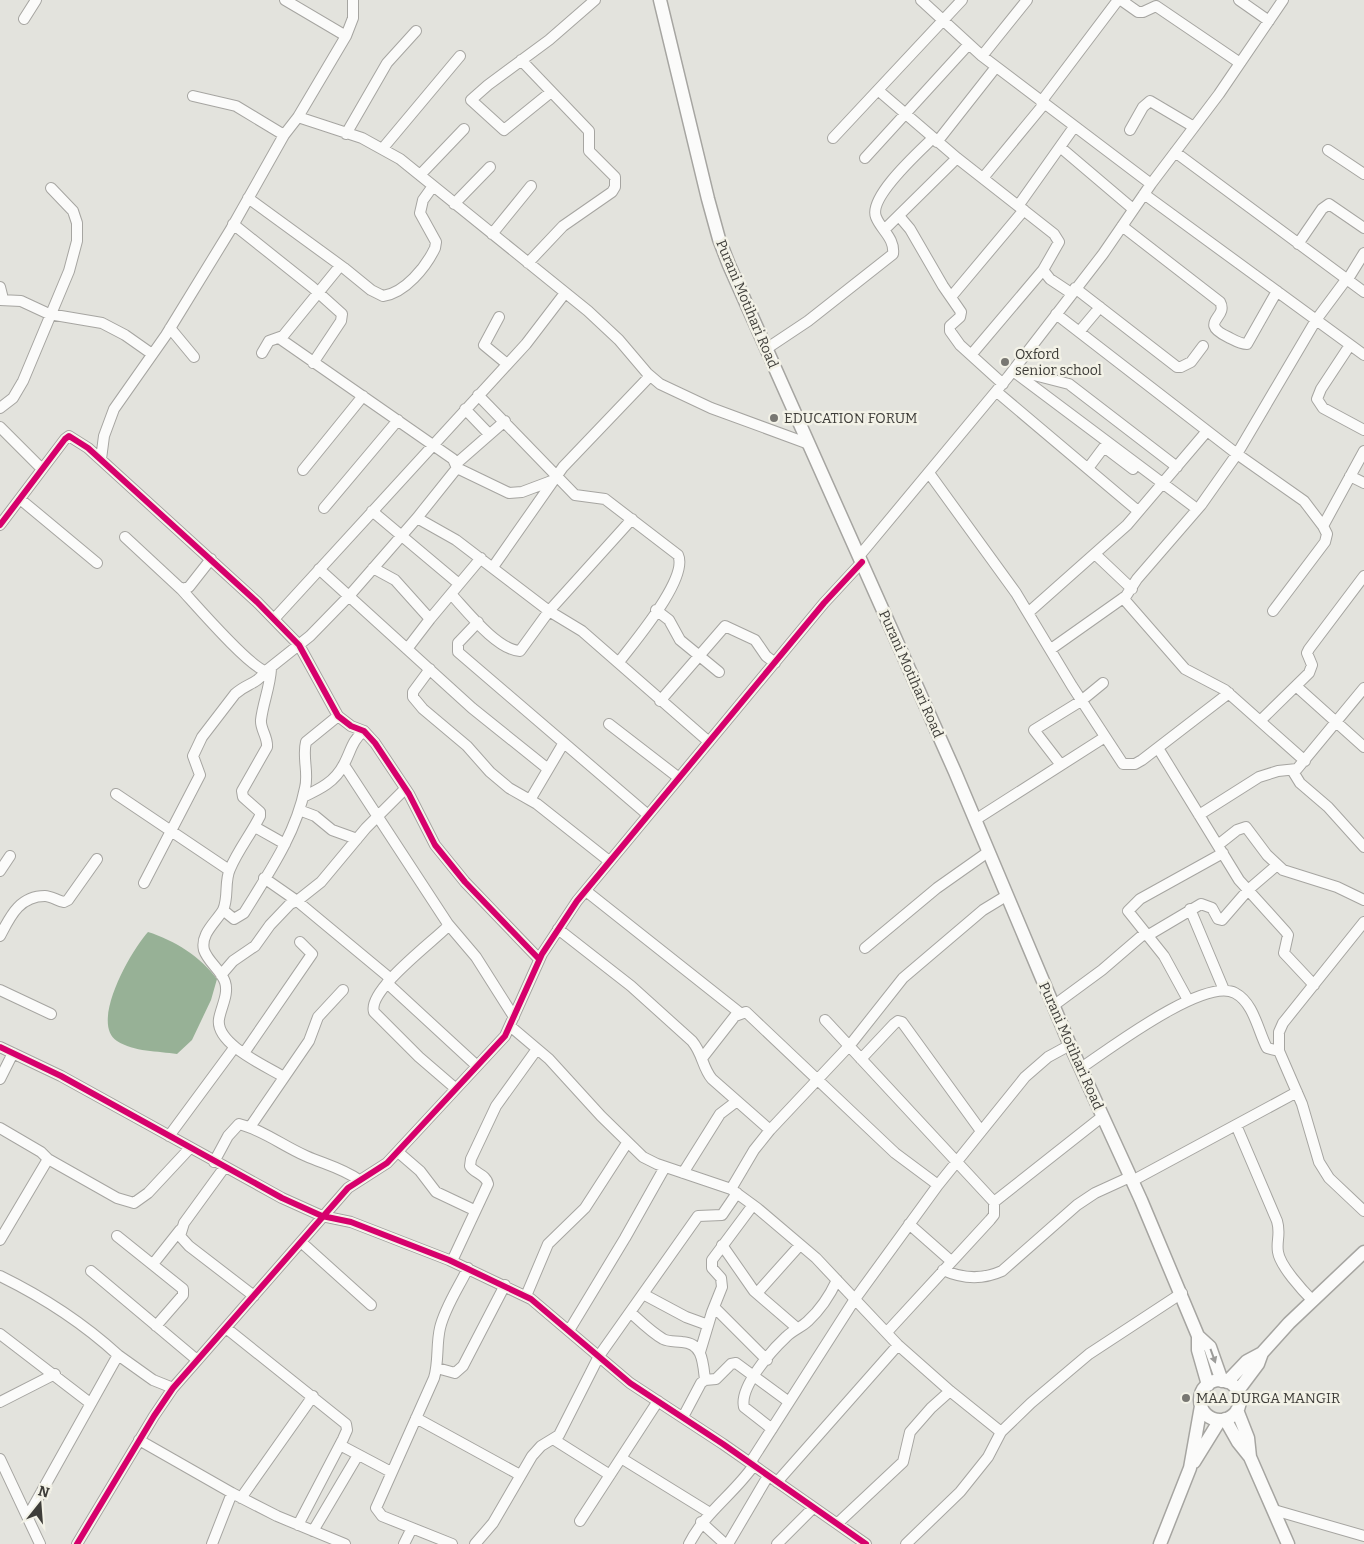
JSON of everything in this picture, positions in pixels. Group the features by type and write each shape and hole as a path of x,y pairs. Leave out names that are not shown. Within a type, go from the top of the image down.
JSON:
{"main road":[{"name":"Purani Motihari Road","path":"660,0 719,239 975,820 1080,1068 1182,1293 1198,1336 1198,1350 1208,1384"},
{"path":"1160,1544 1190,1468 1201,1406 1200,1397 1208,1384 1224,1381 1247,1361 1262,1353 1364,1252"},
{"name":"Purani Motihari Road","path":"1198,1336 1210,1347 1224,1381"},
{"path":"1237,1392 1258,1364 1262,1353"},
{"path":"1224,1381 1237,1392 1239,1401 1237,1410 1248,1438 1250,1457"},
{"path":"1201,1406 1210,1418 1223,1419"},
{"path":"1190,1468 1223,1419 1237,1410"},
{"path":"1223,1419 1250,1457 1288,1544"}],"street":[{"path":"24,19 36,0"},
{"path":"285,0 346,36"},
{"path":"101,459 104,436 112,414 170,328 284,135 298,117 346,36 351,26 353,0"},
{"path":"551,92 504,130 471,100 520,60 539,48 594,0"},
{"path":"921,0 982,56 1150,184"},
{"path":"834,138 962,0"},
{"path":"982,56 1027,0"},
{"path":"983,178 1043,103 1119,0 1138,12 1143,12 1156,6 1240,63"},
{"path":"1239,0 1269,22"},
{"path":"77,1544 139,1440 174,1388 197,1360 348,1188 377,1171 398,1152 505,1036 539,959 586,891 1000,388 1122,226 1150,184 1194,127 1283,0"},
{"path":"346,134 387,63 416,31"},
{"path":"865,158 969,44"},
{"path":"383,148 460,56"},
{"path":"520,60 589,131 589,151 615,178 615,186 606,196 563,226 528,263"},
{"path":"766,349 808,321 888,260 894,249 893,243 875,214 887,185 935,140 996,67"},
{"path":"879,90 935,140 1054,234 1059,242 1043,270 971,355"},
{"path":"193,96 236,106 284,135"},
{"path":"1130,130 1143,107 1150,101 1194,127"},
{"path":"298,117 383,148 420,175 606,327 650,376 660,384 692,400 809,444"},
{"path":"951,297 1021,208 1074,127"},
{"path":"420,175 464,129"},
{"path":"1060,147 1133,209"},
{"path":"1328,150 1364,174"},
{"path":"1175,152 1364,292"},
{"path":"884,230 957,158"},
{"path":"454,204 490,167"},
{"path":"248,198 371,290 383,296 398,290 412,279 435,248 436,242 420,213 423,200 433,186"},
{"path":"492,234 530,186"},
{"path":"0,408 13,398 23,381 70,266 78,232 73,211 50,188"},
{"path":"1144,194 1364,355"},
{"path":"1298,244 1322,209 1330,204 1364,228"},
{"path":"899,216 910,229 961,312 960,317 950,326 950,331 1000,388 1138,511"},
{"path":"233,224 338,309 342,317 313,363"},
{"path":"1122,226 1220,302 1222,311 1214,324 1214,328 1235,341 1247,344 1277,291"},
{"path":"1051,649 1123,598 1197,509 1237,454 1316,320 1364,253"},
{"path":"262,353 269,341 279,338 340,266"},
{"path":"1043,270 1050,279 1100,307 1178,367 1182,368 1191,362 1203,346"},
{"path":"0,287 1,300 21,301 50,314 102,323 125,335 152,354"},
{"path":"274,619 507,364 539,328 565,293"},
{"path":"1079,332 1100,307"},
{"path":"1056,314 1237,454 1304,501 1324,526 1327,534 1322,548 1273,611"},
{"path":"499,317 484,345 507,364"},
{"path":"170,328 194,357"},
{"path":"279,338 432,444 457,465 509,493 522,492 555,477"},
{"path":"1350,345 1321,389 1317,399 1323,408 1364,430"},
{"path":"1014,370 1069,384 1177,467"},
{"path":"1014,370 1161,485"},
{"path":"493,568 555,477 650,376"},
{"path":"478,394 555,477 575,495 605,499 671,547 681,560 676,580 620,662"},
{"path":"303,470 363,396"},
{"path":"465,409 489,434"},
{"path":"324,508 398,420"},
{"path":"144,883 200,775 192,756 197,745 235,694 242,688 255,684 268,670 299,645 349,596 417,518 457,465 505,421"},
{"path":"0,427 42,469"},
{"path":"1029,612 1128,525 1207,431"},
{"path":"0,525 42,469 70,436 80,442 211,559 299,645 338,716 351,726 364,731 375,743 406,789 435,845 465,882 539,959"},
{"path":"1088,467 1104,447 1197,509"},
{"path":"1324,526 1364,451"},
{"path":"929,474 996,562 1029,612 1081,701 1120,760 1128,765 1142,760 1229,693"},
{"path":"1350,476 1364,483"},
{"path":"20,499 97,563"},
{"path":"372,511 459,584"},
{"path":"417,518 456,540 549,611 575,626 620,662 660,701 709,742"},
{"path":"451,594 478,622 505,645 520,651 549,611 632,519"},
{"path":"125,537 181,589 258,668 268,670"},
{"path":"1095,554 1132,589"},
{"path":"407,649 481,558"},
{"path":"181,589 189,587 211,559"},
{"path":"320,568 472,708 548,769"},
{"path":"373,568 395,580 430,619"},
{"path":"1260,721 1312,669 1307,653 1309,649 1364,576"},
{"path":"1123,598 1185,669 1229,693 1305,761"},
{"path":"656,610 669,620 680,640 719,672"},
{"path":"478,622 458,643 458,652 648,815"},
{"path":"660,701 725,626 755,640 766,656 775,663"},
{"path":"430,669 414,688 413,697 417,703 467,746 490,772 509,788 530,800 610,861"},
{"path":"268,670 269,688 261,719 261,725 268,740 267,747 242,791 243,797 260,812 260,816 229,870 223,910 209,928 204,943 207,956 221,975 226,989 218,1024 220,1030 234,1048 284,1077"},
{"path":"1061,766 1034,730 1081,701 1103,683"},
{"path":"1296,686 1364,747"},
{"path":"1199,816 1259,777 1278,771 1297,769 1364,688"},
{"path":"223,910 229,917 240,918 244,914 285,844 299,810 307,775 304,749 306,742 338,716"},
{"path":"609,724 679,778"},
{"path":"303,798 332,781 344,765 354,740 364,731"},
{"path":"975,820 1105,737"},
{"path":"530,800 563,744"},
{"path":"1158,748 1199,816 1248,890 1288,935 1284,953 1314,985"},
{"path":"344,765 379,815 448,924 479,962 512,1021 627,1143 643,1157 665,1167 734,1191 753,1205 800,1244 898,1345 950,1391 1001,1432"},
{"path":"1292,770 1300,783 1328,807 1364,847"},
{"path":"221,975 233,961 256,946 279,914 326,876 379,815 406,789"},
{"path":"116,794 229,870"},
{"path":"299,810 315,816 332,830 357,839"},
{"path":"254,827 285,844"},
{"path":"1188,1000 1164,956 1128,911 1134,903 1221,849 1237,830 1246,827 1276,866 1293,875 1337,887 1364,900"},
{"path":"866,948 937,888 988,852"},
{"path":"0,872 10,856"},
{"path":"0,936 14,911 23,902 44,896 64,902 68,900 98,859"},
{"path":"1053,1006 1102,970 1146,934 1190,909 1207,904 1212,908 1218,919 1222,920 1248,890 1276,866"},
{"path":"264,878 297,901 389,981 476,1066"},
{"path":"586,891 740,1013"},
{"path":"475,1544 493,1523 520,1475 538,1448 553,1439 562,1430 599,1356 693,1222 702,1215 718,1217 722,1215 754,1150 770,1130 850,1045 912,968 983,910 1006,896"},
{"path":"1190,909 1224,990"},
{"path":"1364,922 1283,1023 1279,1032 1280,1051 1297,1092 1324,1171 1364,1211"},
{"path":"448,924 389,981 375,1000 373,1006 374,1012 419,1057 456,1088"},
{"path":"558,929 631,986 692,1041 702,1057 704,1070 770,1130"},
{"path":"244,1053 312,954 300,942"},
{"path":"0,990 51,1014"},
{"path":"250,1127 309,1041 318,1017 343,990"},
{"path":"1080,1068 1188,1000 1210,991 1224,990 1235,993 1241,998 1253,1015 1267,1048 1280,1051"},
{"path":"702,1057 740,1013 746,1012 755,1018 817,1081 895,1153 938,1185"},
{"path":"826,1020 958,1161 980,1190 994,1202 994,1215 887,1332"},
{"path":"861,1059 894,1024 898,1021 902,1022 981,1131"},
{"path":"689,1544 701,1522 737,1487 855,1299 938,1185 1024,1077 1048,1057 1070,1044"},
{"path":"0,1047 61,1076 224,1168 282,1198 322,1216 351,1222 452,1261 526,1296 570,1329 630,1383 752,1464 813,1508 838,1523 863,1543"},
{"path":"169,1136 234,1048"},
{"path":"452,1261 474,1210 488,1184 485,1177 470,1166 471,1160 496,1106 537,1049"},
{"path":"0,1079 13,1053"},
{"path":"943,1270 955,1276 970,1278 991,1276 1002,1271 1077,1204 1095,1193 1131,1179 1297,1092"},
{"path":"683,1173 716,1120 737,1101"},
{"path":"994,1202 1102,1116"},
{"path":"214,1162 233,1129 239,1124 250,1127 307,1156 346,1170 359,1180"},
{"path":"1236,1125 1277,1221 1280,1236 1278,1253 1281,1262 1313,1301"},
{"path":"0,1128 41,1152 48,1159 117,1198 134,1203 148,1193 190,1148"},
{"path":"526,1296 544,1250 585,1208 627,1143"},
{"path":"398,1152 420,1171 436,1192 474,1210"},
{"path":"0,1240 48,1159"},
{"path":"570,1329 665,1167"},
{"path":"153,1264 224,1168"},
{"path":"683,1417 705,1380 700,1352 723,1282 711,1264 714,1255 753,1205"},
{"path":"909,1224 951,1261"},
{"path":"180,1230 180,1236 189,1246 254,1296"},
{"path":"117,1236 183,1289 184,1294 156,1326"},
{"path":"301,1242 371,1305"},
{"path":"757,1294 800,1244"},
{"path":"722,1245 744,1280 757,1294 798,1328"},
{"path":"452,1544 378,1513 378,1502 437,1368 436,1354 440,1329 468,1268"},
{"path":"91,1271 197,1360"},
{"path":"0,1276 66,1313 118,1355 153,1380 174,1388"},
{"path":"772,1429 744,1407 744,1395 754,1375 785,1338 814,1314 837,1280"},
{"path":"437,1368 455,1373 463,1366 505,1285"},
{"path":"906,1544 967,1485 988,1457 1001,1432 1081,1360 1182,1293"},
{"path":"643,1294 686,1317 708,1325"},
{"path":"714,1307 767,1360"},
{"path":"630,1312 662,1338 670,1342 690,1344 700,1352"},
{"path":"226,1328 346,1424 347,1430 340,1445 298,1525"},
{"path":"0,1334 55,1374 90,1403"},
{"path":"777,1482 898,1345"},
{"path":"28,1516 118,1355"},
{"path":"705,1380 716,1379 731,1364 736,1363 789,1402"},
{"path":"0,1402 55,1374"},
{"path":"838,1523 903,1462 910,1432 931,1408 950,1391"},
{"path":"212,1544 236,1496 313,1396"},
{"path":"580,1521 658,1401"},
{"path":"416,1418 520,1475"},
{"path":"553,1439 610,1475"},
{"path":"139,1440 236,1496 298,1525 345,1544"},
{"path":"340,1445 391,1472"},
{"path":"313,1531 358,1455"},
{"path":"621,1458 710,1513"},
{"path":"0,1459 40,1544"},
{"path":"701,1522 727,1544 768,1476"},
{"path":"777,1544 813,1508"},
{"path":"1274,1510 1364,1536"},
{"path":"404,1544 412,1528"}],"shaded area":[{"path":"148,932 158,935 186,950 211,971 217,979 211,1000 192,1040 177,1054 124,1045 117,1041 110,1032 108,1019 110,1003 116,986 132,954"}],"cycle path":[{"path":"0,525 65,439 69,436 88,448 257,602 299,645 338,716 351,726 364,731 375,743 409,794 435,845 465,882 539,959"},
{"path":"77,1544 154,1416 173,1388 348,1188 387,1163 505,1036 542,954 577,901 824,603 862,562"},
{"path":"0,1047 61,1076 282,1198 322,1216 351,1222 449,1260 531,1299 630,1383 723,1444 866,1544"}],"place":[{"name":"Oxford senior school","path":"1005,362"},
{"name":"EDUCATION FORUM","path":"774,418"},
{"name":"MAA DURGA MANGIR","path":"1186,1398"}]}
